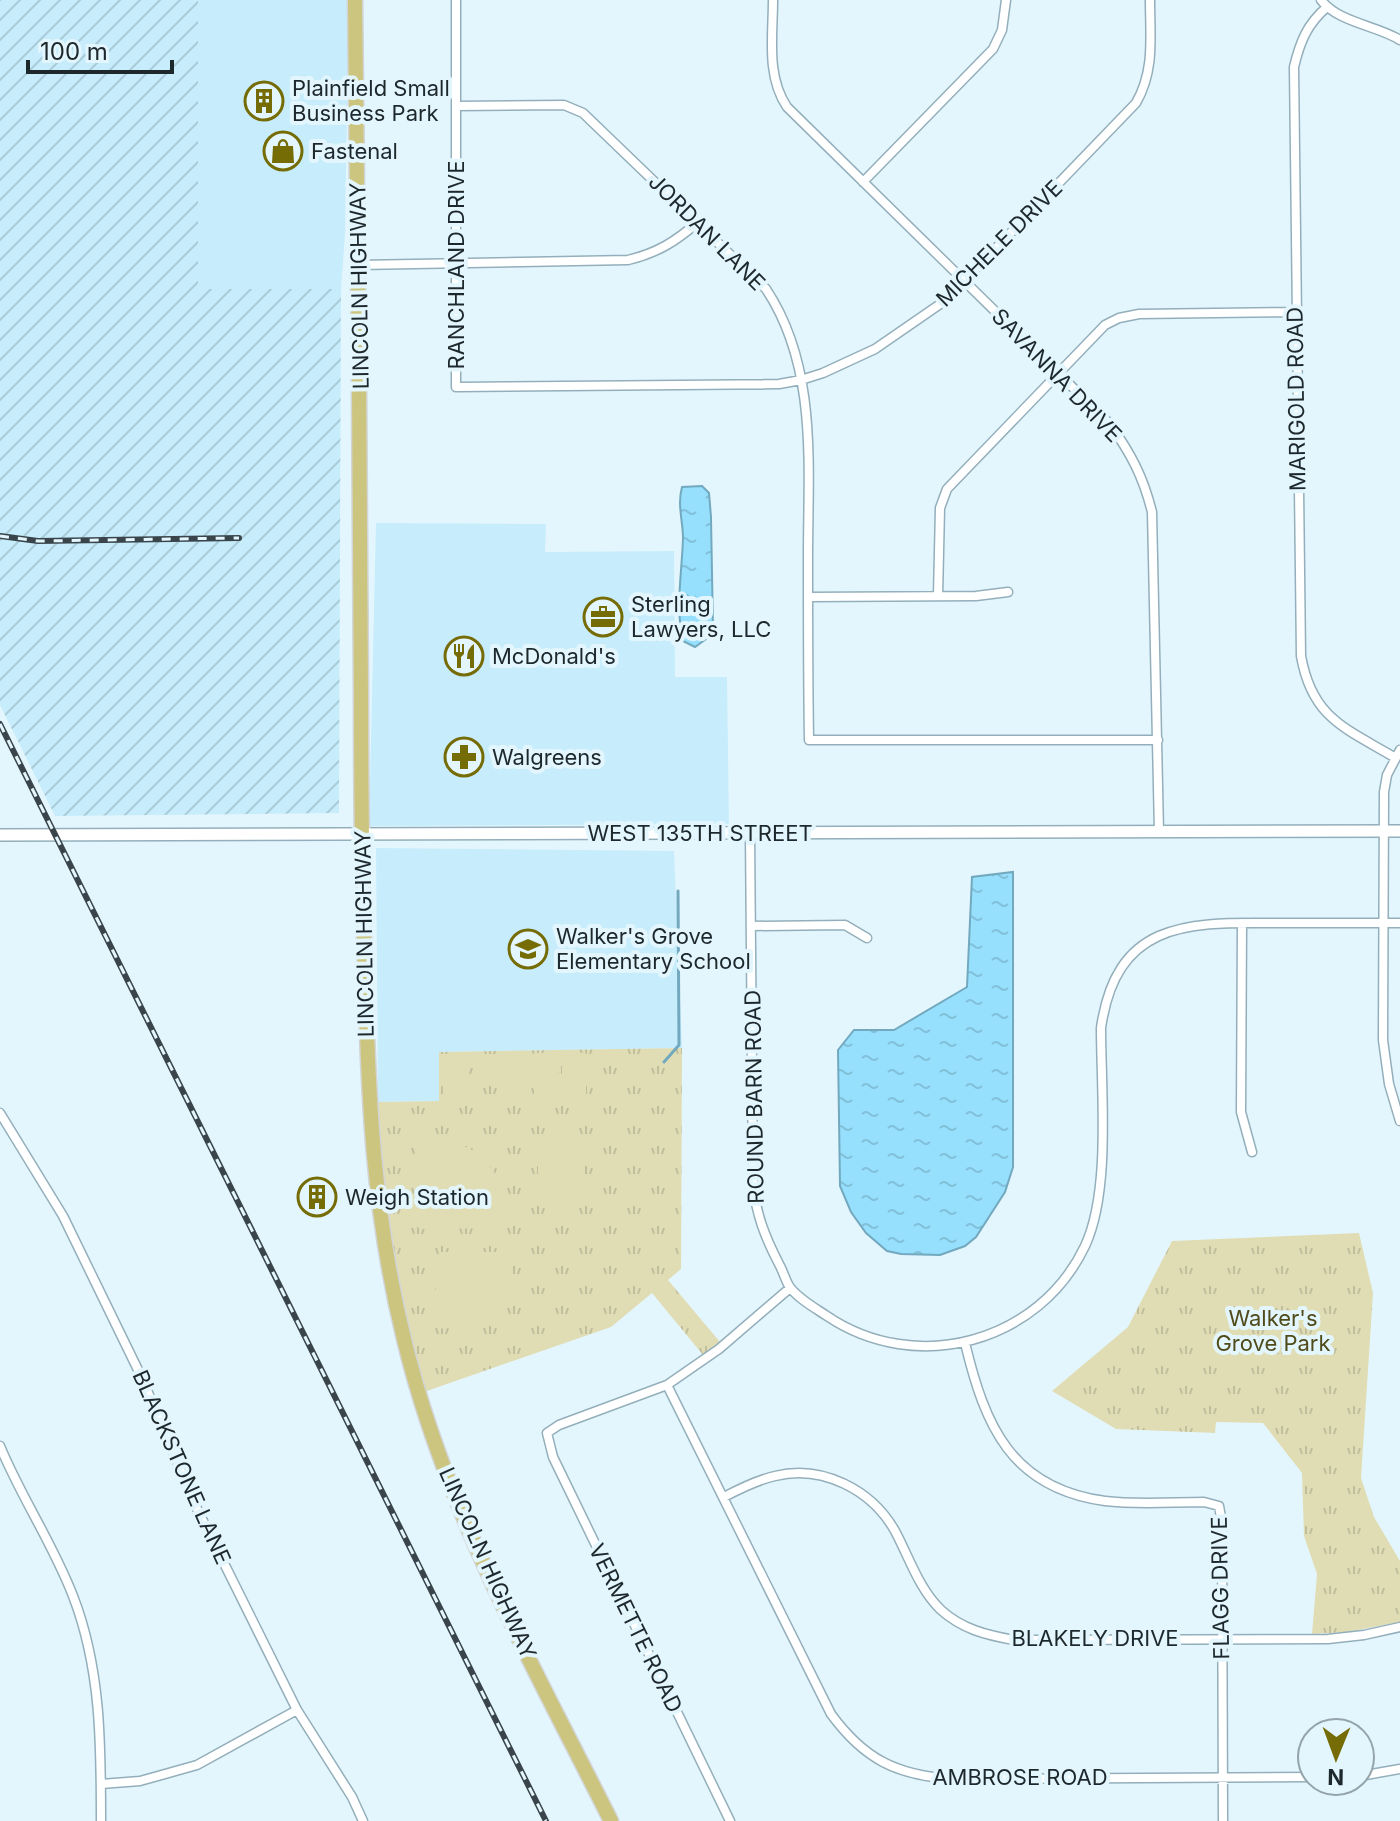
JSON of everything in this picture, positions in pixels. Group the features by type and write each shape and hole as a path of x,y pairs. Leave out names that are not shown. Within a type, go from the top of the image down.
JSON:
{"main road":[{"name":"LINCOLN HIGHWAY","path":"355,0 361,834 371,1149 393,1294 437,1448 482,1562 611,1821"}],"street":[{"name":"RANCHLAND DRIVE","path":"456,0 456,387"},
{"name":"SAVANNA DRIVE","path":"773,0 774,80 787,107 1110,424 1132,456 1145,484 1152,512 1159,832"},
{"path":"863,182 993,49 1002,30 1006,0"},
{"name":"MICHELE DRIVE","path":"456,387 762,385 801,380 875,349 946,300 1136,103 1146,85 1151,65 1150,0"},
{"path":"1324,3 1363,24 1385,30 1400,40"},
{"name":"MARIGOLD ROAD","path":"1324,3 1305,32 1294,67 1301,656 1305,680 1328,716 1397,754"},
{"name":"JORDAN LANE","path":"456,106 564,105 583,113 766,289 779,309 791,339 808,419 809,740 1158,740"},
{"path":"359,265 628,260 652,254 674,243 698,222"},
{"path":"938,596 940,508 947,489 1105,325 1139,314 1295,312"},
{"path":"808,597 976,596 1008,592"},
{"path":"1397,754 1387,775 1384,792 1383,1040 1389,1084 1400,1121"},
{"name":"WEST 135TH STREET","path":"0,835 1400,831"},
{"name":"ROUND BARN ROAD","path":"750,833 753,1184 756,1212 766,1241 790,1288 840,1325 895,1345 925,1348 965,1343 997,1333 1022,1320 1049,1298 1070,1273 1086,1244 1096,1215 1101,1185 1101,1028 1105,1004 1123,967 1149,941 1170,930 1195,924 1400,923"},
{"path":"1242,923 1241,1112 1252,1152"},
{"path":"752,926 845,925 867,938"},
{"name":"BLACKSTONE LANE","path":"0,1113 51,1192 120,1331 198,1511 297,1710 352,1797 363,1821"},
{"path":"667,1385 719,1349 790,1288"},
{"name":"FLAGG DRIVE","path":"965,1343 978,1395 990,1423 1007,1449 1028,1469 1078,1496 1108,1501 1204,1502 1219,1506 1222,1523 1223,1821"},
{"name":"VERMETTE ROAD","path":"667,1385 559,1425 547,1433 553,1457 730,1821"},
{"name":"AMBROSE ROAD","path":"667,1385 831,1714 849,1738 870,1756 897,1770 951,1779 1296,1777"},
{"path":"1,1450 61,1568 86,1636 100,1719 101,1821"},
{"name":"BLAKELY DRIVE","path":"724,1497 778,1475 830,1478 856,1489 878,1507 893,1528 925,1591 941,1609 961,1624 984,1635 1014,1640 1328,1639 1400,1627"},
{"path":"101,1784 140,1781 197,1765 297,1710"},
{"path":"1376,1773 1400,1769"}],"shaded area":[{"path":"0,0 198,0 198,289 341,289 339,813 55,816 0,705"},
{"path":"198,0 349,0 345,235 341,289 198,289"},
{"path":"376,523 546,524 545,552 674,551 675,677 727,677 729,824 369,826"},
{"name":"Walker's Grove Elementary School","path":"376,848 674,851 682,1048 440,1052 440,1101 378,1102"}],"green space":[{"path":"682,1048 681,1269 668,1280 720,1342 703,1355 652,1293 611,1327 424,1392 397,1277 379,1159 378,1102 439,1101 439,1052"},
{"path":"531,1053 531,1097 507,1097 507,1054"},
{"path":"534,1053 558,1053 559,1097 534,1097"},
{"path":"562,1053 586,1053 586,1097 562,1097"},
{"path":"442,1054 467,1054 467,1098 443,1098"},
{"path":"416,1137 455,1142 484,1160 495,1173 502,1189 508,1228 420,1229 415,1225"},
{"path":"583,1142 583,1201 538,1202 538,1143"},
{"name":"Walker's Grove Park","path":"1359,1233 1373,1293 1361,1478 1374,1517 1400,1561 1400,1622 1347,1632 1312,1634 1317,1574 1304,1536 1302,1473 1263,1423 1216,1422 1215,1433 1116,1429 1052,1391 1128,1327 1172,1241"},
{"path":"440,1252 514,1252 508,1283 492,1307 468,1322 437,1329 435,1258"}],"water":[{"path":"702,486 709,493 711,517 713,629 695,647 683,641 681,628 679,603 683,538 680,500 682,487"},
{"path":"1013,872 1013,1167 1005,1192 976,1237 965,1246 940,1255 887,1251 866,1233 851,1212 840,1186 838,1050 854,1030 894,1030 967,987 972,877"}],"waterway":[{"path":"664,1062 679,1045 678,891"}],"railway":[{"path":"0,536 38,541 239,538"},
{"path":"0,724 546,1821"}],"place":[{"name":"Plainfield Small Business Park","path":"264,101"},
{"name":"Fastenal","path":"283,151"},
{"name":"Sterling Lawyers, LLC","path":"603,617"},
{"name":"McDonald's","path":"464,656"},
{"name":"Walgreens","path":"464,757"},
{"name":"Walker's Grove Elementary School","path":"528,949"},
{"name":"Weigh Station","path":"317,1197"}]}
